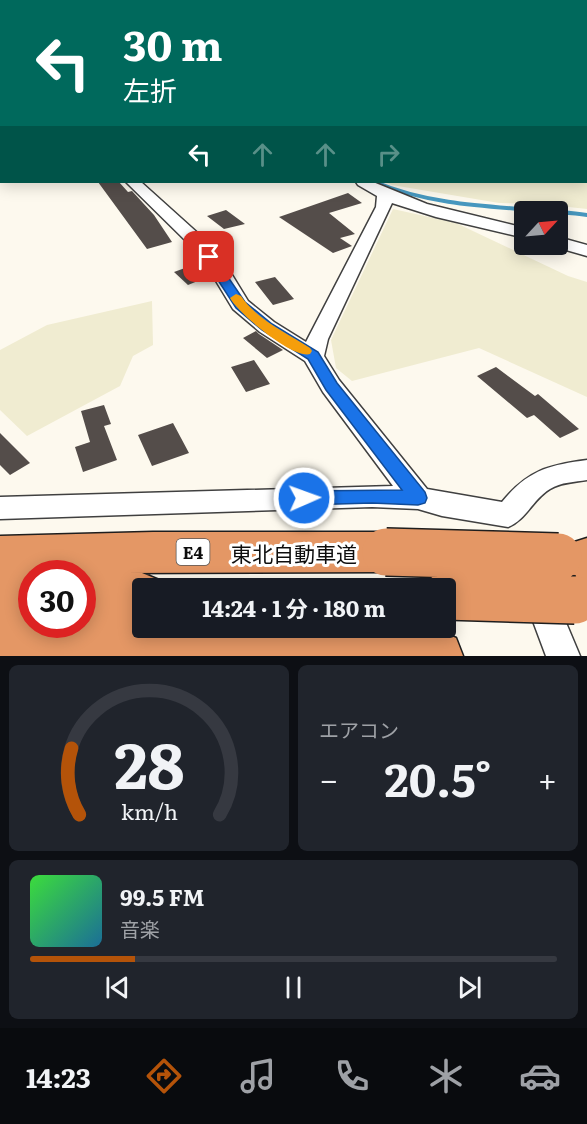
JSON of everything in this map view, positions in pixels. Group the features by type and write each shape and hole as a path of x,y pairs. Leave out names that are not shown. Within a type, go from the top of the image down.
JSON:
{"highway":[{"name":"東北自動車道","path":"0,557 153,552 386,552 580,572"},
{"name":"東北自動車道","path":"456,594 580,572"},
{"path":"96,596 132,596"},
{"path":"0,597 18,597"},
{"path":"0,639 416,654"}],"street":[{"path":"134,183 195,240 222,274 240,305 267,327 313,356 331,386 418,498"},
{"path":"365,183 385,196 417,207 514,230"},
{"path":"313,356 317,339 384,207 385,196"},
{"path":"568,245 587,251"},
{"path":"508,515 541,479 587,470"},
{"path":"0,508 372,496 418,498 441,505 508,515"},
{"path":"508,515 563,656"}],"shaded area":[{"path":"387,183 587,183 587,209 568,207 568,201 499,203"},
{"path":"393,209 456,223 514,250 514,255 524,255 568,276 587,282 587,397 479,348 352,381 336,368 331,340"},
{"path":"152,301 153,345 133,356 120,386 27,436 0,410 0,350 47,325"}],"building":[{"path":"99,183 120,183 128,192 132,191 154,215 172,242 147,249"},
{"path":"348,193 362,203 329,213 355,234 340,238 352,246 333,253 279,217"},
{"path":"226,210 245,224 224,229 207,216"},
{"path":"196,264 210,276 188,285 174,272"},
{"path":"275,277 294,299 273,305 255,282"},
{"path":"256,331 283,350 267,358 243,338"},
{"path":"254,360 270,384 246,392 231,367"},
{"path":"496,367 535,396 538,394 579,429 560,438 534,415 527,418 477,376"},
{"path":"104,405 111,424 104,426 117,460 83,472 75,447 90,442 81,411"},
{"path":"173,423 189,453 152,466 138,435"},
{"path":"0,433 30,463 10,475 0,465"}],"waterway":[{"path":"378,183 426,198 480,206 587,215"}],"slow traffic":[{"path":"236,298 240,305 267,327 305,351"}],"route":[{"path":"209,257 240,305 267,327 313,356 331,386 418,498 372,496 304,498"}]}
